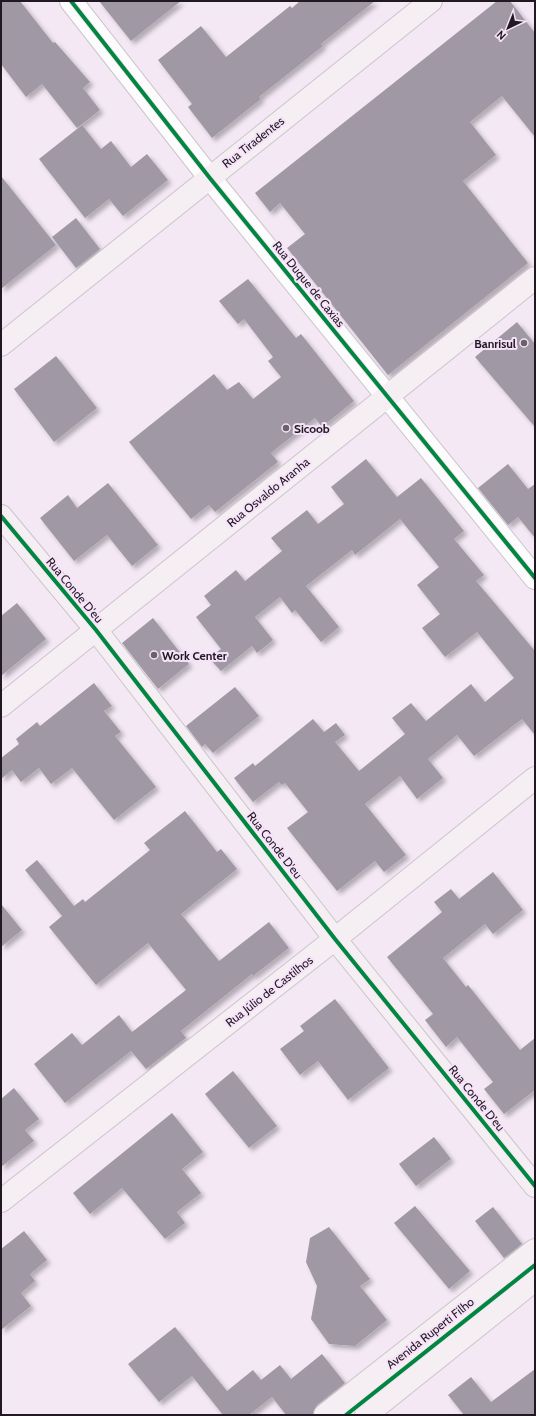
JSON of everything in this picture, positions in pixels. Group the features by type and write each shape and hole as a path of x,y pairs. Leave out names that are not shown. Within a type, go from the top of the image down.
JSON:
{"main road":[{"name":"Rua Tiradentes","path":"1,344 431,1"},
{"name":"Rua Osvaldo Aranha","path":"1,706 535,278"},
{"name":"Rua Conde D'eu","path":"1,516 96,630 335,939 535,1186"},
{"name":"Rua Júlio de Castilhos","path":"1,1201 335,939 535,778"},
{"name":"Avenida Ruperti Filho","path":"325,1415 535,1250"},
{"name":"Avenida Ruperti Filho","path":"366,1415 535,1280"}],"street":[{"name":"Rua Duque de Caxias","path":"71,1 209,177 535,578"}],"building":[{"path":"1,1 20,1 53,43 55,42 90,82 83,88 100,110 77,128 42,84 26,97 1,64"},
{"path":"99,1 181,1 131,41"},
{"path":"300,1 375,1 321,44 323,46 259,97 261,99 212,138 188,107 192,104 158,60 201,26 226,57 290,6 292,8"},
{"path":"497,1 510,1 535,33 535,137 502,96 470,122 496,155 463,181 528,263 388,375 287,248 305,234 280,203 270,212 255,193"},
{"path":"82,125 101,149 111,141 131,167 147,154 168,180 123,216 109,199 85,218 39,159"},
{"path":"1,176 56,245 1,289"},
{"path":"76,218 100,249 76,268 52,237"},
{"path":"248,279 296,338 301,334 354,401 322,427 315,418 271,453 278,462 215,512 209,505 191,519 129,442 214,374 227,390 239,382 253,399 281,377 268,361 273,357 244,319 238,324 219,301"},
{"path":"517,322 535,344 535,427 475,357"},
{"path":"56,356 97,408 54,442 14,389"},
{"path":"366,459 397,497 421,478 464,531 454,539 484,575 476,581 535,651 535,735 522,719 474,756 457,735 428,759 443,778 417,799 400,776 365,804 406,855 384,872 375,861 337,891 287,828 308,812 285,783 282,785 279,782 253,802 234,778 253,763 255,766 313,719 324,732 336,723 345,735 335,742 359,771 405,734 392,718 411,703 426,721 471,684 485,702 514,678 477,632 445,657 422,628 440,614 417,585 439,567 400,519 355,555 352,550 306,586 339,627 321,642 295,610 292,613 280,597 255,617 273,640 257,653 252,646 221,671 209,658 221,649 196,617 211,605 204,596 236,570 245,581 282,551 271,538 307,510 318,524 344,504 331,487"},
{"path":"508,464 528,489 535,484 535,538 518,517 508,525 478,488"},
{"path":"108,483 158,545 132,566 107,535 74,561 40,518 68,495 77,508"},
{"path":"17,603 46,639 1,676 1,616"},
{"name":"Work Center","path":"153,618 189,664 158,689 122,643"},
{"path":"94,683 112,706 104,711 121,732 115,736 156,787 114,820 72,768 51,784 39,768 21,782 12,770 1,779 1,758 19,744 16,739 37,722 40,726"},
{"path":"235,687 259,716 213,753 205,744 202,747 186,726"},
{"path":"185,811 217,852 221,849 237,869 181,914 219,961 269,922 289,948 253,976 252,974 181,1031 186,1038 146,1069 131,1051 65,1103 34,1064 72,1033 82,1045 119,1015 132,1032 186,990 148,943 96,985 49,927 62,916 25,870 37,860 74,906 83,899 85,902 150,850 144,843"},
{"path":"493,872 523,910 493,934 485,924 443,958 466,987 468,985 520,1050 535,1038 535,1090 504,1114 484,1089 493,1082 457,1037 446,1047 425,1020 433,1014 387,957 442,912 434,902 451,889 459,899"},
{"path":"1,904 22,930 1,947"},
{"path":"335,999 389,1068 348,1100 318,1061 300,1075 280,1049 304,1031 300,1026"},
{"path":"233,1071 277,1126 249,1148 205,1094"},
{"path":"14,1088 39,1119 25,1130 34,1141 1,1167 1,1099"},
{"path":"172,1113 203,1152 182,1169 201,1193 177,1212 185,1223 165,1239 122,1188 90,1214 73,1193"},
{"path":"434,1137 451,1159 416,1186 399,1164"},
{"path":"415,1206 470,1271 449,1289 394,1223"},
{"path":"493,1207 522,1244 504,1258 475,1221"},
{"path":"329,1227 370,1279 360,1286 387,1320 355,1346 329,1344 311,1319 317,1286 306,1262 310,1238"},
{"path":"24,1231 47,1260 30,1274 35,1281 21,1293 31,1306 1,1330 1,1249"},
{"path":"175,1327 227,1391 253,1370 261,1380 280,1365 291,1379 322,1354 345,1383 317,1405 313,1415 286,1415 272,1397 249,1415 223,1415 192,1376 159,1402 128,1364"},
{"path":"535,1369 535,1415 464,1415 448,1395 471,1377 491,1402"}],"cycle path":[{"path":"71,1 209,177 535,578"},
{"path":"1,516 96,630 335,939 535,1186"},
{"path":"346,1415 535,1265"}],"place":[{"name":"Banrisul","path":"524,343"},
{"name":"Sicoob","path":"286,428"},
{"name":"Work Center","path":"154,655"}]}
